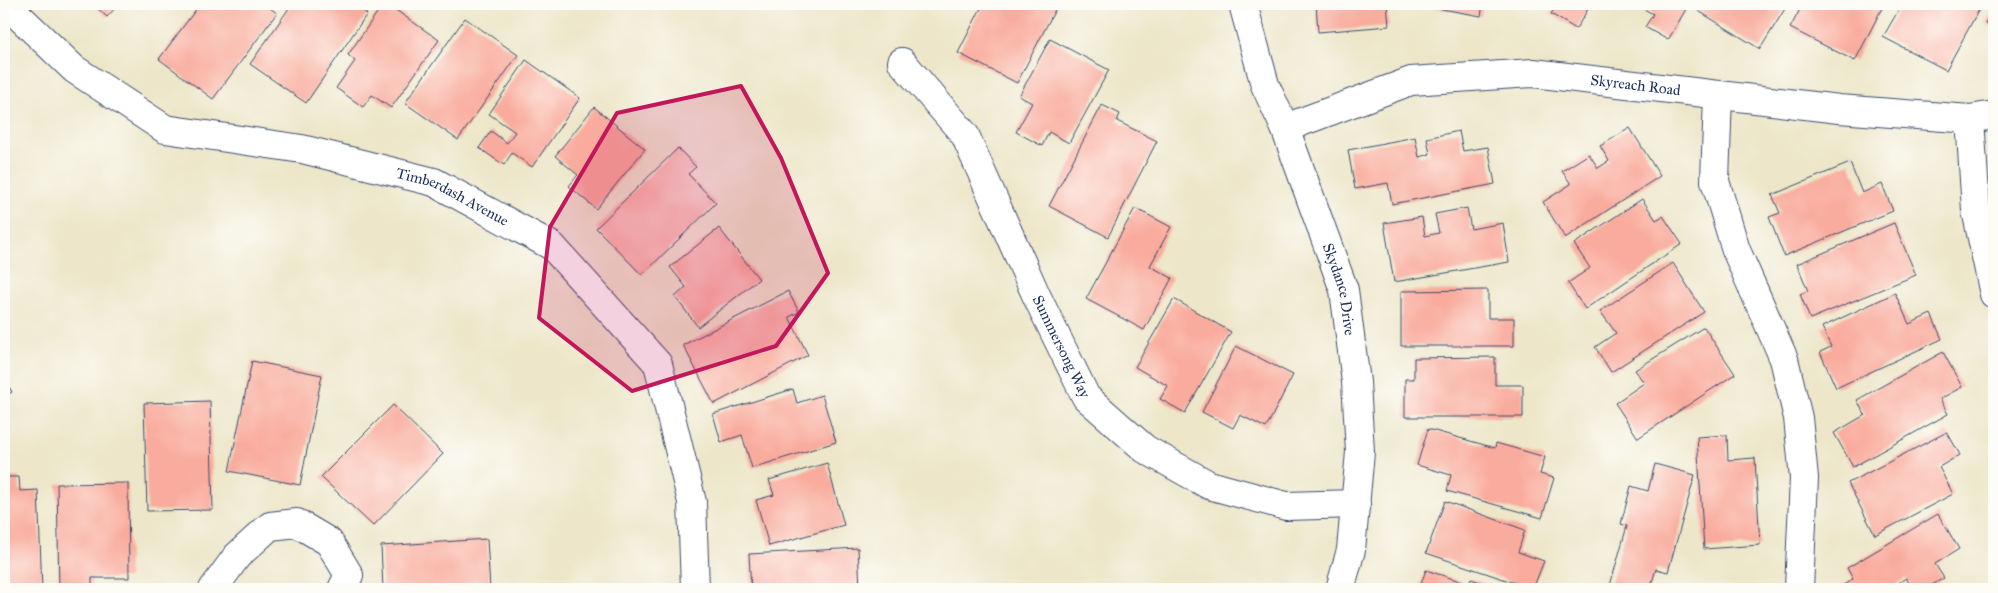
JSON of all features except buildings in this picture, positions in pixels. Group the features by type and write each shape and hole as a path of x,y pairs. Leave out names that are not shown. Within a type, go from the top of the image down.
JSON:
{"street":[{"name":"Timberdash Avenue","path":"6,4 74,69 165,129 302,148 434,182 552,246 658,364 692,502 695,589"},
{"name":"Skydance Drive","path":"1243,4 1265,85 1285,128 1344,290 1356,382 1360,452 1351,550 1340,589"},
{"name":"Summersong Way","path":"902,62 965,136 1086,397 1145,450 1209,485 1286,506 1356,504"},
{"name":"Skyreach Road","path":"1285,128 1411,81 1533,73 1839,109 1982,117"},
{"path":"1718,95 1715,181 1736,250 1784,359 1798,418 1804,478 1798,589"},
{"path":"1982,117 1976,210 1994,294"},
{"path":"212,589 237,556 270,526 297,522 329,542 349,574 342,589"}],"highlighted area":[{"path":"741,86 781,158 828,273 776,346 632,391 539,318 550,227 617,113"}]}
